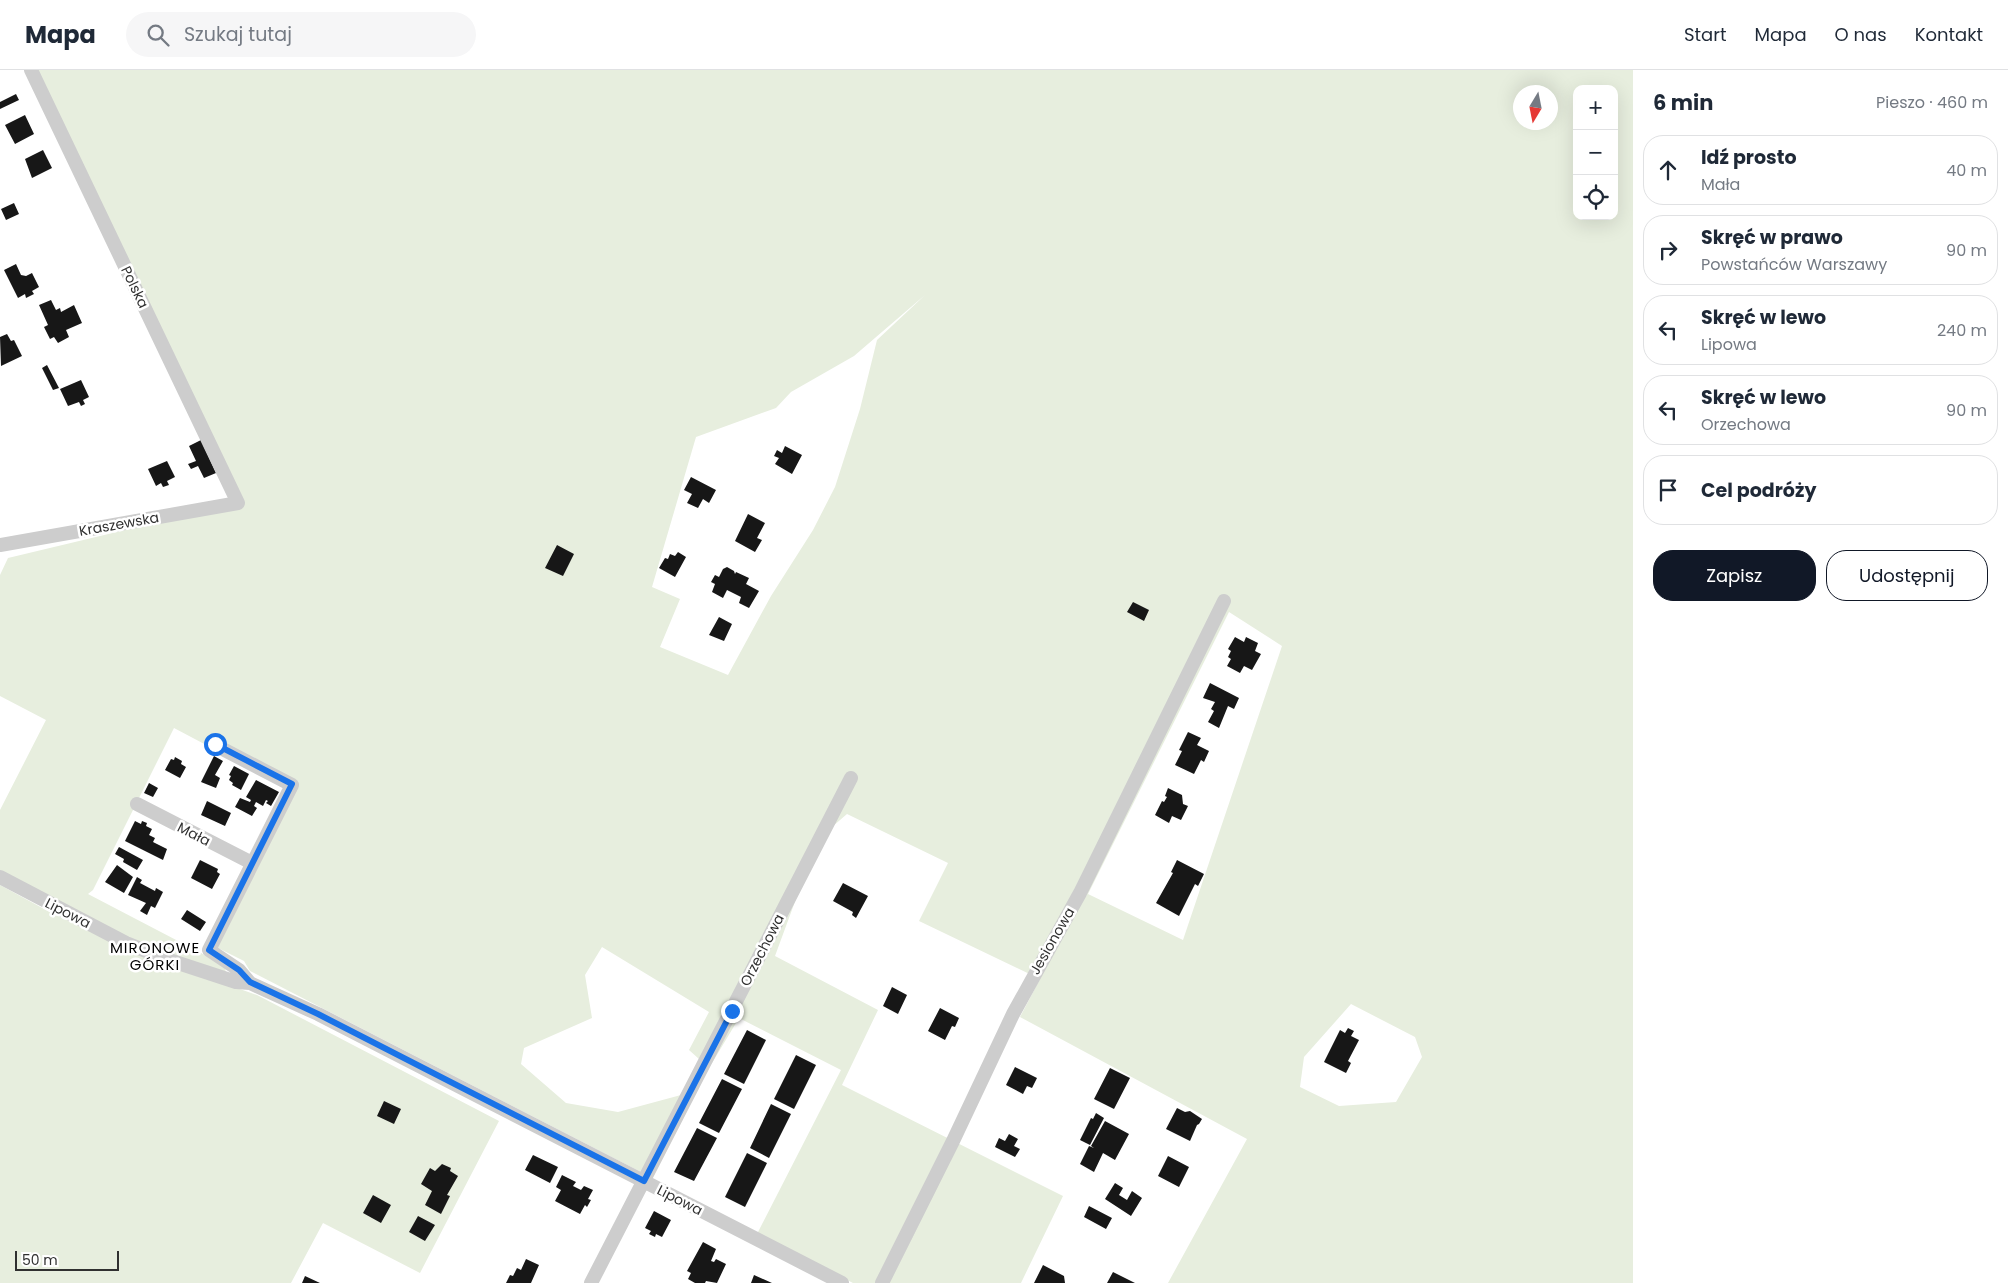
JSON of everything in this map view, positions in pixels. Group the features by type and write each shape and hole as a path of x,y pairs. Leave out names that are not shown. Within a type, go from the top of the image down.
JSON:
{"street":[{"name":"Polska","path":"31,70 238,503"},
{"name":"Kraszewska","path":"0,545 238,503"},
{"name":"Jesionowa","path":"882,1283 953,1141 1017,1006 1080,893 1224,601"},
{"path":"215,744 292,784 252,863"},
{"name":"Orzechowa","path":"591,1283 851,778"},
{"name":"Mała","path":"137,804 252,863"},
{"name":"Lipowa","path":"252,863 209,950 239,970 250,982 318,1014 842,1283"},
{"name":"Lipowa","path":"0,877 126,943 166,959 236,982 250,982"}],"green space":[{"path":"29,70 1633,70 1633,1283 1168,1283 1247,1139 1020,1017 1040,979 919,921 948,863 847,814 818,839 775,956 878,1010 842,1085 1063,1196 1021,1283 853,1283 757,1234 841,1070 739,1018 709,1068 689,1050 709,1012 602,947 585,975 592,1018 524,1048 521,1064 566,1103 618,1112 681,1095 641,1172 250,971 244,961 216,947 295,792 174,728 93,890 88,894 226,966 225,974 170,955 115,932 0,870 0,810 46,720 0,696 0,575 8,558 238,503","holes":["925,295 877,340 860,409 835,487 813,530 771,596 728,675 660,647 680,599 652,587 696,437 776,408 791,392 854,356","1229,612 1282,646 1183,940 1088,894","1351,1004 1415,1037 1422,1057 1396,1102 1339,1106 1300,1087 1304,1057"]},
{"path":"0,885 46,910 127,949 257,995 499,1121 420,1273 323,1223 291,1283 0,1283"}],"building":[{"path":"16,94 19,100 0,109 0,102"},
{"path":"25,115 34,134 15,144 5,125"},
{"path":"43,150 52,168 32,178 25,159"},
{"path":"14,203 19,214 6,220 1,209"},
{"path":"16,264 21,275 26,276 32,273 39,287 32,291 34,294 26,298 25,294 18,298 4,270"},
{"path":"51,300 56,310 60,308 61,312 74,305 82,323 66,330 69,337 58,343 54,337 50,339 44,327 48,325 39,305"},
{"path":"7,334 11,341 14,340 22,356 1,366 0,337"},
{"path":"47,365 59,388 53,390 42,368"},
{"path":"81,380 89,397 83,400 85,404 81,406 79,402 68,406 60,389"},
{"path":"201,440 216,473 204,478 198,466 191,469 188,464 196,461 189,446"},
{"path":"785,446 802,455 792,474 775,464 779,458 774,456 777,450 782,453"},
{"path":"167,461 175,477 167,481 169,485 163,487 161,483 156,486 148,469"},
{"path":"691,477 716,490 709,503 703,499 698,508 687,503 692,494 684,490"},
{"path":"748,514 765,523 757,538 762,540 755,552 735,541"},
{"path":"557,545 574,554 563,576 545,568"},
{"path":"678,552 686,557 675,577 659,568 665,558 668,559 670,554 675,556"},
{"path":"727,567 734,571 735,574 736,572 749,578 746,584 759,591 749,608 739,603 741,597 727,590 723,598 712,592 715,584 711,582 715,575 719,577 723,569"},
{"path":"1133,602 1149,610 1144,621 1127,612"},
{"path":"719,617 732,624 724,641 709,635"},
{"path":"1235,637 1244,642 1246,637 1258,643 1255,651 1261,654 1252,670 1244,666 1240,673 1227,666 1231,659 1228,657 1231,651 1228,649"},
{"path":"1210,683 1239,698 1234,709 1228,706 1219,728 1208,722 1214,711 1211,709 1215,702 1203,698"},
{"path":"1188,732 1201,738 1197,745 1209,751 1204,762 1201,760 1194,774 1175,765 1182,751 1179,750"},
{"path":"214,756 223,761 215,775 220,778 216,788 201,782"},
{"path":"175,757 182,761 181,764 186,767 180,778 165,770 171,759 174,760"},
{"path":"234,766 249,774 241,790 232,785 233,783 229,780 231,776 229,775"},
{"path":"256,780 279,792 271,806 266,803 268,801 266,800 263,806 256,802 254,806 257,808 252,816 235,807 240,798 250,802 251,800 246,797"},
{"path":"149,783 158,788 153,797 144,793"},
{"path":"1168,788 1182,795 1183,804 1188,806 1181,820 1172,816 1169,823 1155,815 1162,801 1164,802 1167,797 1165,796"},
{"path":"207,801 231,813 225,826 201,815"},
{"path":"135,821 141,824 142,821 147,823 146,826 152,829 149,835 155,838 153,842 167,849 163,860 125,841"},
{"path":"119,847 143,860 137,870 123,862 124,859 115,854"},
{"path":"200,860 218,869 217,872 220,874 212,889 191,878"},
{"path":"1177,860 1204,874 1198,886 1195,884 1179,916 1156,903 1173,873 1171,872"},
{"path":"117,865 133,877 124,893 105,882"},
{"path":"137,877 142,880 140,883 155,891 156,888 163,892 155,908 151,906 147,915 140,911 146,903 128,895"},
{"path":"843,883 868,896 856,918 852,915 853,912 833,901"},
{"path":"187,910 206,922 200,931 181,919"},
{"path":"892,987 907,995 898,1014 883,1006"},
{"path":"940,1008 959,1018 955,1027 952,1026 945,1040 928,1031"},
{"path":"1348,1028 1354,1031 1351,1036 1359,1040 1348,1061 1351,1063 1346,1073 1324,1062 1340,1030 1345,1033"},
{"path":"747,1030 766,1040 744,1084 724,1074"},
{"path":"796,1055 816,1065 794,1109 774,1099"},
{"path":"1015,1067 1037,1078 1032,1088 1027,1086 1023,1094 1006,1085"},
{"path":"1110,1068 1130,1078 1114,1109 1094,1099"},
{"path":"722,1079 742,1089 719,1133 699,1123"},
{"path":"384,1101 401,1109 394,1124 377,1116"},
{"path":"771,1104 791,1114 769,1158 750,1148"},
{"path":"1177,1108 1185,1112 1190,1111 1202,1119 1197,1125 1190,1141 1166,1129"},
{"path":"1096,1113 1104,1118 1090,1145 1080,1140 1091,1118 1093,1119"},
{"path":"1105,1121 1129,1134 1115,1160 1103,1153 1094,1172 1080,1164 1089,1146 1094,1148 1091,1146"},
{"path":"697,1128 717,1138 694,1181 674,1172"},
{"path":"1009,1134 1018,1139 1014,1146 1020,1149 1015,1157 995,1147 999,1138 1005,1141"},
{"path":"747,1153 767,1163 745,1207 725,1197"},
{"path":"533,1155 558,1167 550,1183 525,1170"},
{"path":"1168,1156 1189,1167 1179,1187 1158,1176"},
{"path":"442,1164 451,1168 450,1171 458,1176 447,1195 450,1196 441,1214 425,1205 432,1191 421,1184 430,1168 435,1171"},
{"path":"562,1175 576,1182 573,1186 581,1190 584,1186 593,1190 588,1199 591,1200 587,1207 585,1205 580,1214 555,1201 561,1190 556,1187"},
{"path":"1115,1183 1123,1188 1119,1195 1127,1200 1132,1191 1142,1198 1131,1216 1105,1199"},
{"path":"373,1195 391,1205 381,1223 363,1213"},
{"path":"1089,1206 1112,1218 1106,1229 1084,1217"},
{"path":"654,1211 671,1220 662,1237 656,1234 655,1237 649,1234 651,1231 645,1228"},
{"path":"418,1216 435,1225 425,1241 409,1232"},
{"path":"703,1242 716,1249 711,1261 714,1262 716,1259 726,1264 717,1283 706,1281 705,1283 695,1283 688,1279 691,1273 687,1271"},
{"path":"526,1259 539,1265 531,1283 506,1283 510,1275 513,1276 517,1268 521,1270"},
{"path":"1043,1265 1064,1276 1065,1283 1034,1283"},
{"path":"1113,1272 1135,1283 1107,1283"},
{"path":"754,1275 772,1283 751,1283"},
{"path":"305,1276 320,1283 302,1283"}],"district":[{"name":"MIRONOWE GÓRKI","path":"155,956"}],"route":[{"path":"215,744 292,784 209,950 239,970 250,982 318,1014 644,1181 732,1011"}]}
